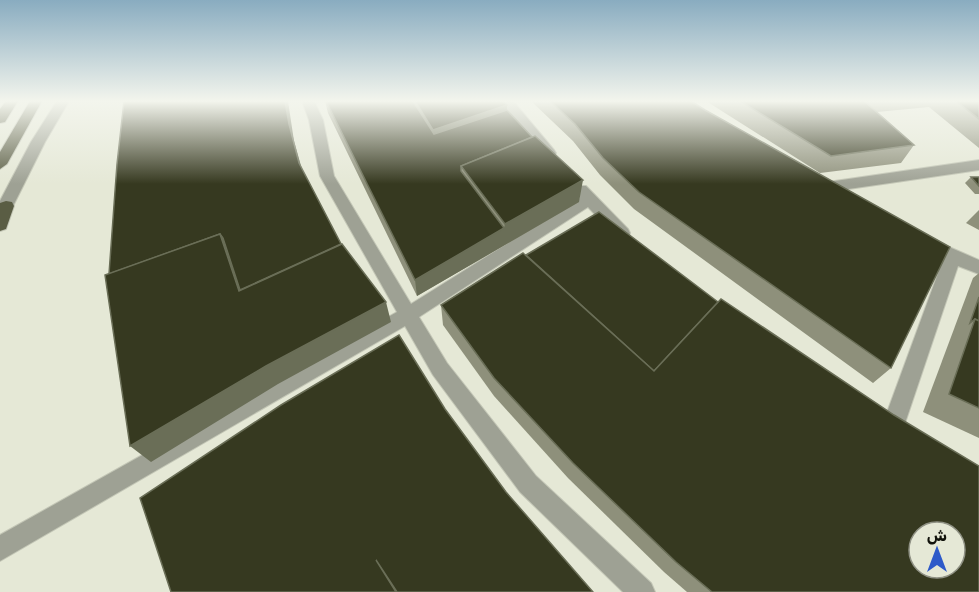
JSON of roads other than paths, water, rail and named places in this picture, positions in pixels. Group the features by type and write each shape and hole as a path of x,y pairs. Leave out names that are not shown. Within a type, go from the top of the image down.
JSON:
{"highway":[{"path":"0,164 20,129"},
{"path":"0,225 3,211"}],"street":[{"path":"3,211 46,129"},
{"path":"318,129 327,176 440,369 528,484 642,592"},
{"path":"530,129 614,227 632,241"},
{"path":"843,199 816,185 979,165"},
{"path":"0,549 408,315 589,199"},
{"path":"915,237 952,257 979,267"},
{"path":"893,426 952,257"},
{"path":"874,414 912,436"}]}
